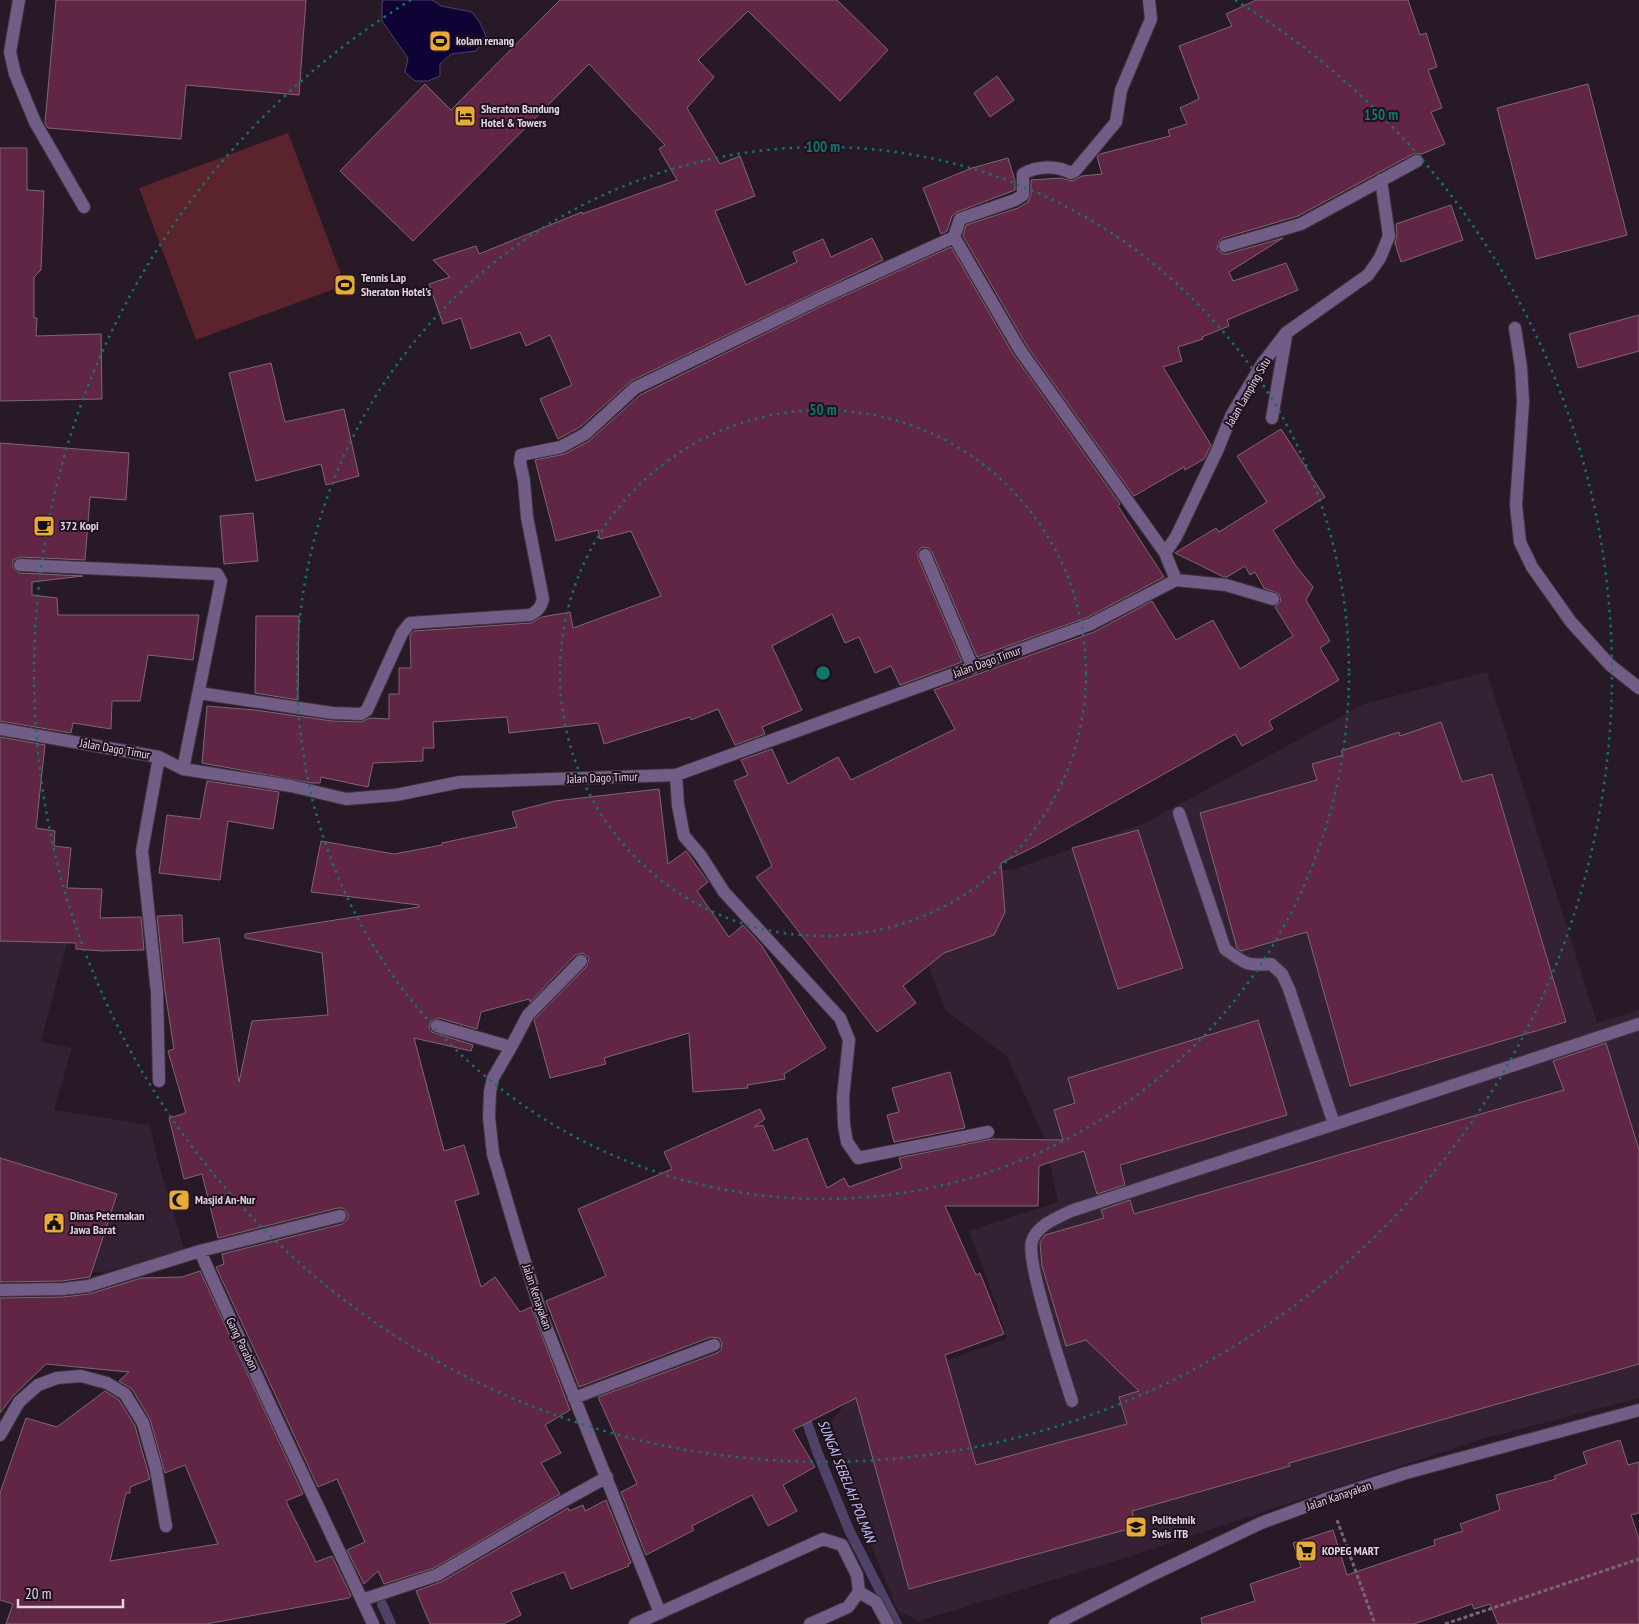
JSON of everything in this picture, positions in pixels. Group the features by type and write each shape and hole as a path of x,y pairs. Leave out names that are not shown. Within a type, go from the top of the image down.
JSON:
{"street":[{"path":"18,0 10,52 16,74 35,122 84,208"},
{"path":"199,693 332,713 361,714 368,710 402,633 410,623 530,615 535,612 539,609 543,599 527,516 521,456 561,447 584,434 635,388 954,236 960,219 1015,200 1023,195 1023,174 1032,168 1064,169 1071,173 1075,171 1116,122 1121,90 1150,19 1149,0"},
{"path":"1225,246 1301,224 1417,161"},
{"name":"Jalan Lamping Situ","path":"1165,553 1176,537 1217,452 1232,414 1262,364 1286,333 1368,275 1380,258 1389,236 1381,180"},
{"path":"954,236 1020,350 1165,553 1176,580 1226,585 1273,599"},
{"path":"1515,328 1521,367 1523,402 1516,505 1520,542 1532,567 1571,622 1610,665 1639,688"},
{"path":"1272,418 1286,333"},
{"path":"925,555 973,668"},
{"path":"20,565 217,574 221,581 183,769"},
{"name":"Jalan Dago Timur","path":"0,729 159,757 183,769 291,786 346,799 396,795 460,782 676,775 1091,624 1176,580"},
{"path":"159,757 142,851 157,992 159,1081"},
{"path":"676,775 684,836 701,856 724,892 840,1018 849,1040 843,1098 844,1125 847,1142 858,1158 988,1132"},
{"path":"1179,813 1225,950 1241,962 1252,965 1271,964 1282,974 1289,989 1334,1124"},
{"name":"Jalan Kenayakan","path":"581,961 563,977 528,1015 493,1078 490,1092 489,1117 493,1154 543,1319 660,1613"},
{"path":"1072,1401 1034,1274 1031,1241 1040,1228 1071,1211 1639,1024"},
{"path":"437,1026 510,1046"},
{"path":"0,1290 63,1289 88,1286 200,1251 340,1216"},
{"name":"Gang Parabon","path":"200,1251 373,1624"},
{"path":"574,1398 714,1345"},
{"path":"0,1435 19,1402 38,1385 57,1378 81,1376 107,1383 125,1394 143,1423 156,1469 166,1526"},
{"name":"Jalan Kanayakan","path":"1057,1623 1261,1523 1329,1498 1406,1474 1639,1410"},
{"path":"362,1600 437,1576 607,1477"},
{"path":"635,1624 823,1539 842,1545 857,1575 859,1592 848,1607 810,1624"},
{"path":"859,1592 876,1602 888,1624"}],"path":[{"path":"1329,1498 1375,1624"},
{"path":"1445,1624 1639,1560"}],"shaded area":[{"name":"kolam renang","path":"383,0 432,0 441,6 472,12 486,36 476,51 451,54 440,64 440,76 428,81 415,81 405,72 408,58 382,21"},
{"path":"288,133 345,285 196,340 139,188"},
{"path":"1487,672 1597,1023 1639,1010 1639,1398 1482,1439 1122,1559 919,1621 898,1611 862,1524 831,1421 855,1393 873,1382 947,1360 1007,1339 969,1231 1058,1202 1044,1136 1006,1055 945,1010 906,905 998,870 1012,870 1145,823 1366,703"},
{"path":"0,901 71,929 41,1041 72,1048 54,1110 150,1125 157,1158 185,1252 105,1272 0,1270"}],"building":[{"path":"56,0 306,0 299,95 186,85 181,139 48,128 45,123"},
{"path":"560,0 837,0 888,50 840,101 748,11 698,60 714,77 687,108 720,164 740,156 755,196 715,211 746,285 797,262 793,252 823,239 831,257 872,238 883,260 631,381 580,427 558,439 540,399 572,385 550,335 526,346 520,332 471,349 461,318 443,324 429,284 450,277 433,260 476,246 479,254 582,212 582,214 677,180 659,149 665,145 589,64 413,241 340,171 425,84 451,110"},
{"path":"1256,0 1408,0 1420,35 1426,33 1437,67 1428,70 1442,108 1431,112 1445,144 1422,154 1413,154 1298,216 1223,238 1219,241 1217,249 1223,254 1227,254 1283,238 1229,272 1233,281 1286,263 1298,290 1227,320 1229,326 1202,337 1203,339 1178,347 1182,361 1163,367 1211,445 1204,459 1185,470 1184,467 1134,496 1027,346 963,236 966,225 1018,208 1028,202 1031,195 1031,180 1061,178 1072,181 1082,176 1102,174 1097,157 1100,154 1170,136 1168,130 1187,124 1180,108 1199,99 1179,46 1232,26 1226,14"},
{"path":"997,76 1014,100 990,117 974,93"},
{"path":"1588,84 1627,235 1536,259 1497,108"},
{"path":"0,148 27,148 27,190 44,191 41,270 34,277 34,318 37,318 36,336 101,334 102,399 0,401"},
{"path":"1008,158 1015,181 1015,190 957,212 952,216 947,231 941,234 923,188 972,168"},
{"path":"1451,205 1463,240 1401,262 1395,243 1397,235 1396,224"},
{"path":"951,247 1013,354 1120,504 1118,506 1164,577 1088,617 977,657 932,552 929,548 922,547 918,551 918,558 962,662 900,685 891,666 875,673 859,637 845,643 832,614 772,646 802,710 762,727 765,734 735,745 718,709 691,720 690,717 604,744 598,723 509,733 507,717 433,722 434,748 423,748 423,761 373,763 368,787 321,777 320,783 312,783 202,763 207,706 255,710 332,721 361,722 370,718 389,719 389,694 399,694 399,668 411,668 410,635 414,631 531,623 542,617 570,612 573,628 661,596 631,531 600,539 598,530 556,541 535,460 565,454 589,441 640,395 824,305"},
{"path":"1639,315 1639,351 1578,368 1569,334"},
{"path":"271,363 285,422 344,409 359,476 326,485 321,464 256,481 229,373"},
{"path":"1281,429 1325,497 1273,530 1296,566 1313,587 1306,600 1330,641 1320,648 1339,680 1269,721 1273,729 1242,746 1235,734 1036,846 1001,863 1005,912 994,935 944,953 903,986 916,1003 877,1032 756,877 772,866 734,781 748,775 741,760 772,749 788,784 838,757 851,780 955,729 934,690 1094,632 1152,601 1176,640 1213,620 1240,669 1293,636 1275,607 1281,601 1279,594 1264,588 1255,572 1250,575 1245,566 1224,577 1175,553 1216,528 1219,532 1267,502 1237,456"},
{"path":"0,443 129,453 126,500 90,497 85,560 20,557 13,560 13,568 19,573 83,576 32,582 32,595 57,598 58,615 199,615 193,660 148,655 140,701 112,701 111,729 73,723 71,733 0,721"},
{"path":"253,513 258,561 224,564 220,516"},
{"path":"256,616 299,616 298,700 255,693"},
{"path":"1441,722 1462,782 1492,774 1566,1022 1350,1086 1307,932 1241,951 1237,948 1200,813 1317,780 1312,764 1343,755 1341,751 1399,732 1400,736"},
{"path":"0,737 45,745 36,828 55,831 54,846 71,848 67,888 102,889 100,918 141,917 144,950 102,951 76,949 76,943 0,941"},
{"path":"207,781 279,792 273,829 228,821 220,880 159,873 167,815 200,819"},
{"path":"659,789 668,864 686,851 708,882 697,891 729,937 743,925 762,946 826,1048 784,1074 785,1079 747,1085 748,1088 693,1092 689,1033 604,1058 606,1064 550,1078 534,1020 587,966 589,958 583,953 575,955 530,1002 529,999 481,1012 477,1029 439,1018 431,1021 429,1028 432,1032 473,1045 471,1051 414,1038 444,1151 464,1145 479,1194 455,1201 481,1287 495,1277 520,1312 531,1307 570,1410 545,1425 561,1453 541,1463 560,1494 434,1568 384,1584 378,1571 364,1584 347,1550 365,1542 337,1479 318,1487 216,1267 224,1264 222,1254 342,1224 348,1219 348,1214 343,1208 338,1208 218,1238 202,1174 184,1179 169,1118 186,1113 168,1051 174,1049 165,991 157,916 182,915 183,943 219,938 239,1082 252,1021 328,1015 322,953 245,938 245,934 419,907 419,905 311,892 321,841 394,854 442,845 442,843 517,827 512,812 555,801"},
{"path":"1138,830 1183,968 1118,989 1072,848"},
{"path":"1258,1020 1287,1115 1120,1165 1125,1185 1097,1194 1084,1151 1039,1166 1038,1206 945,1206 976,1275 980,1273 1004,1334 945,1355 976,1465 1127,1424 1119,1397 1139,1391 1086,1340 1066,1346 1042,1266 1040,1243 1045,1235 1104,1218 1101,1210 1130,1200 1134,1214 1564,1090 1553,1061 1606,1043 1639,1150 1639,1364 1289,1463 1290,1466 1132,1511 1136,1527 909,1589 856,1398 793,1430 815,1467 783,1485 797,1511 768,1526 752,1495 692,1526 694,1530 646,1555 621,1492 637,1484 598,1397 717,1353 721,1350 722,1343 719,1338 711,1337 579,1387 546,1301 606,1276 578,1209 672,1169 664,1152 760,1109 765,1119 754,1127 763,1125 774,1151 807,1138 827,1188 844,1178 849,1187 902,1168 899,1158 992,1139 1063,1140 1054,1110 1075,1103 1068,1078"},
{"path":"950,1072 965,1128 894,1142 887,1115 899,1112 892,1088"},
{"name":"Dinas Peternakan Jawa Barat","path":"0,1158 117,1194 90,1277 62,1281 0,1282"},
{"path":"200,1271 303,1494 286,1501 316,1562 332,1556 351,1596 349,1598 206,1624 6,1624 13,1604 0,1600 0,1493 26,1418 57,1427 105,1391 119,1400 135,1426 150,1479 130,1487 130,1493 126,1493 110,1561 218,1544 185,1465 165,1473 150,1419 132,1389 119,1381 129,1372 46,1364 13,1396 0,1413 0,1298 63,1297 89,1294 141,1278 182,1277"},
{"path":"1620,1440 1628,1465 1639,1462 1639,1513 1631,1515 1639,1539 1639,1624 1498,1624 1490,1604 1474,1609 1472,1604 1414,1624 1202,1624 1201,1618 1255,1601 1250,1584 1301,1567 1293,1543 1333,1530 1347,1575 1435,1545 1434,1540 1463,1531 1460,1524 1500,1510 1496,1495 1556,1479 1554,1476 1587,1464 1583,1452"},
{"path":"606,1500 631,1563 628,1564 629,1566 571,1589 564,1572 511,1592 521,1615 503,1624 430,1624 416,1591 441,1582 568,1508 569,1511 583,1505 585,1511"}],"waterway":[{"name":"SUNGAI SEBELAH POLMAN","path":"803,1411 818,1454 849,1530 897,1624"},
{"path":"382,1604 391,1624"}],"place":[{"name":"kolam renang","path":"440,41"},
{"name":"Sheraton Bandung Hotel & Towers","path":"465,116"},
{"name":"Tennis Lap Sheraton Hotel's","path":"345,285"},
{"name":"372 Kopi","path":"44,526"},
{"name":"Masjid An-Nur","path":"179,1200"},
{"name":"Dinas Peternakan Jawa Barat","path":"54,1223"},
{"name":"Politehnik Swis ITB","path":"1136,1527"},
{"name":"KOPEG MART","path":"1306,1551"}]}
